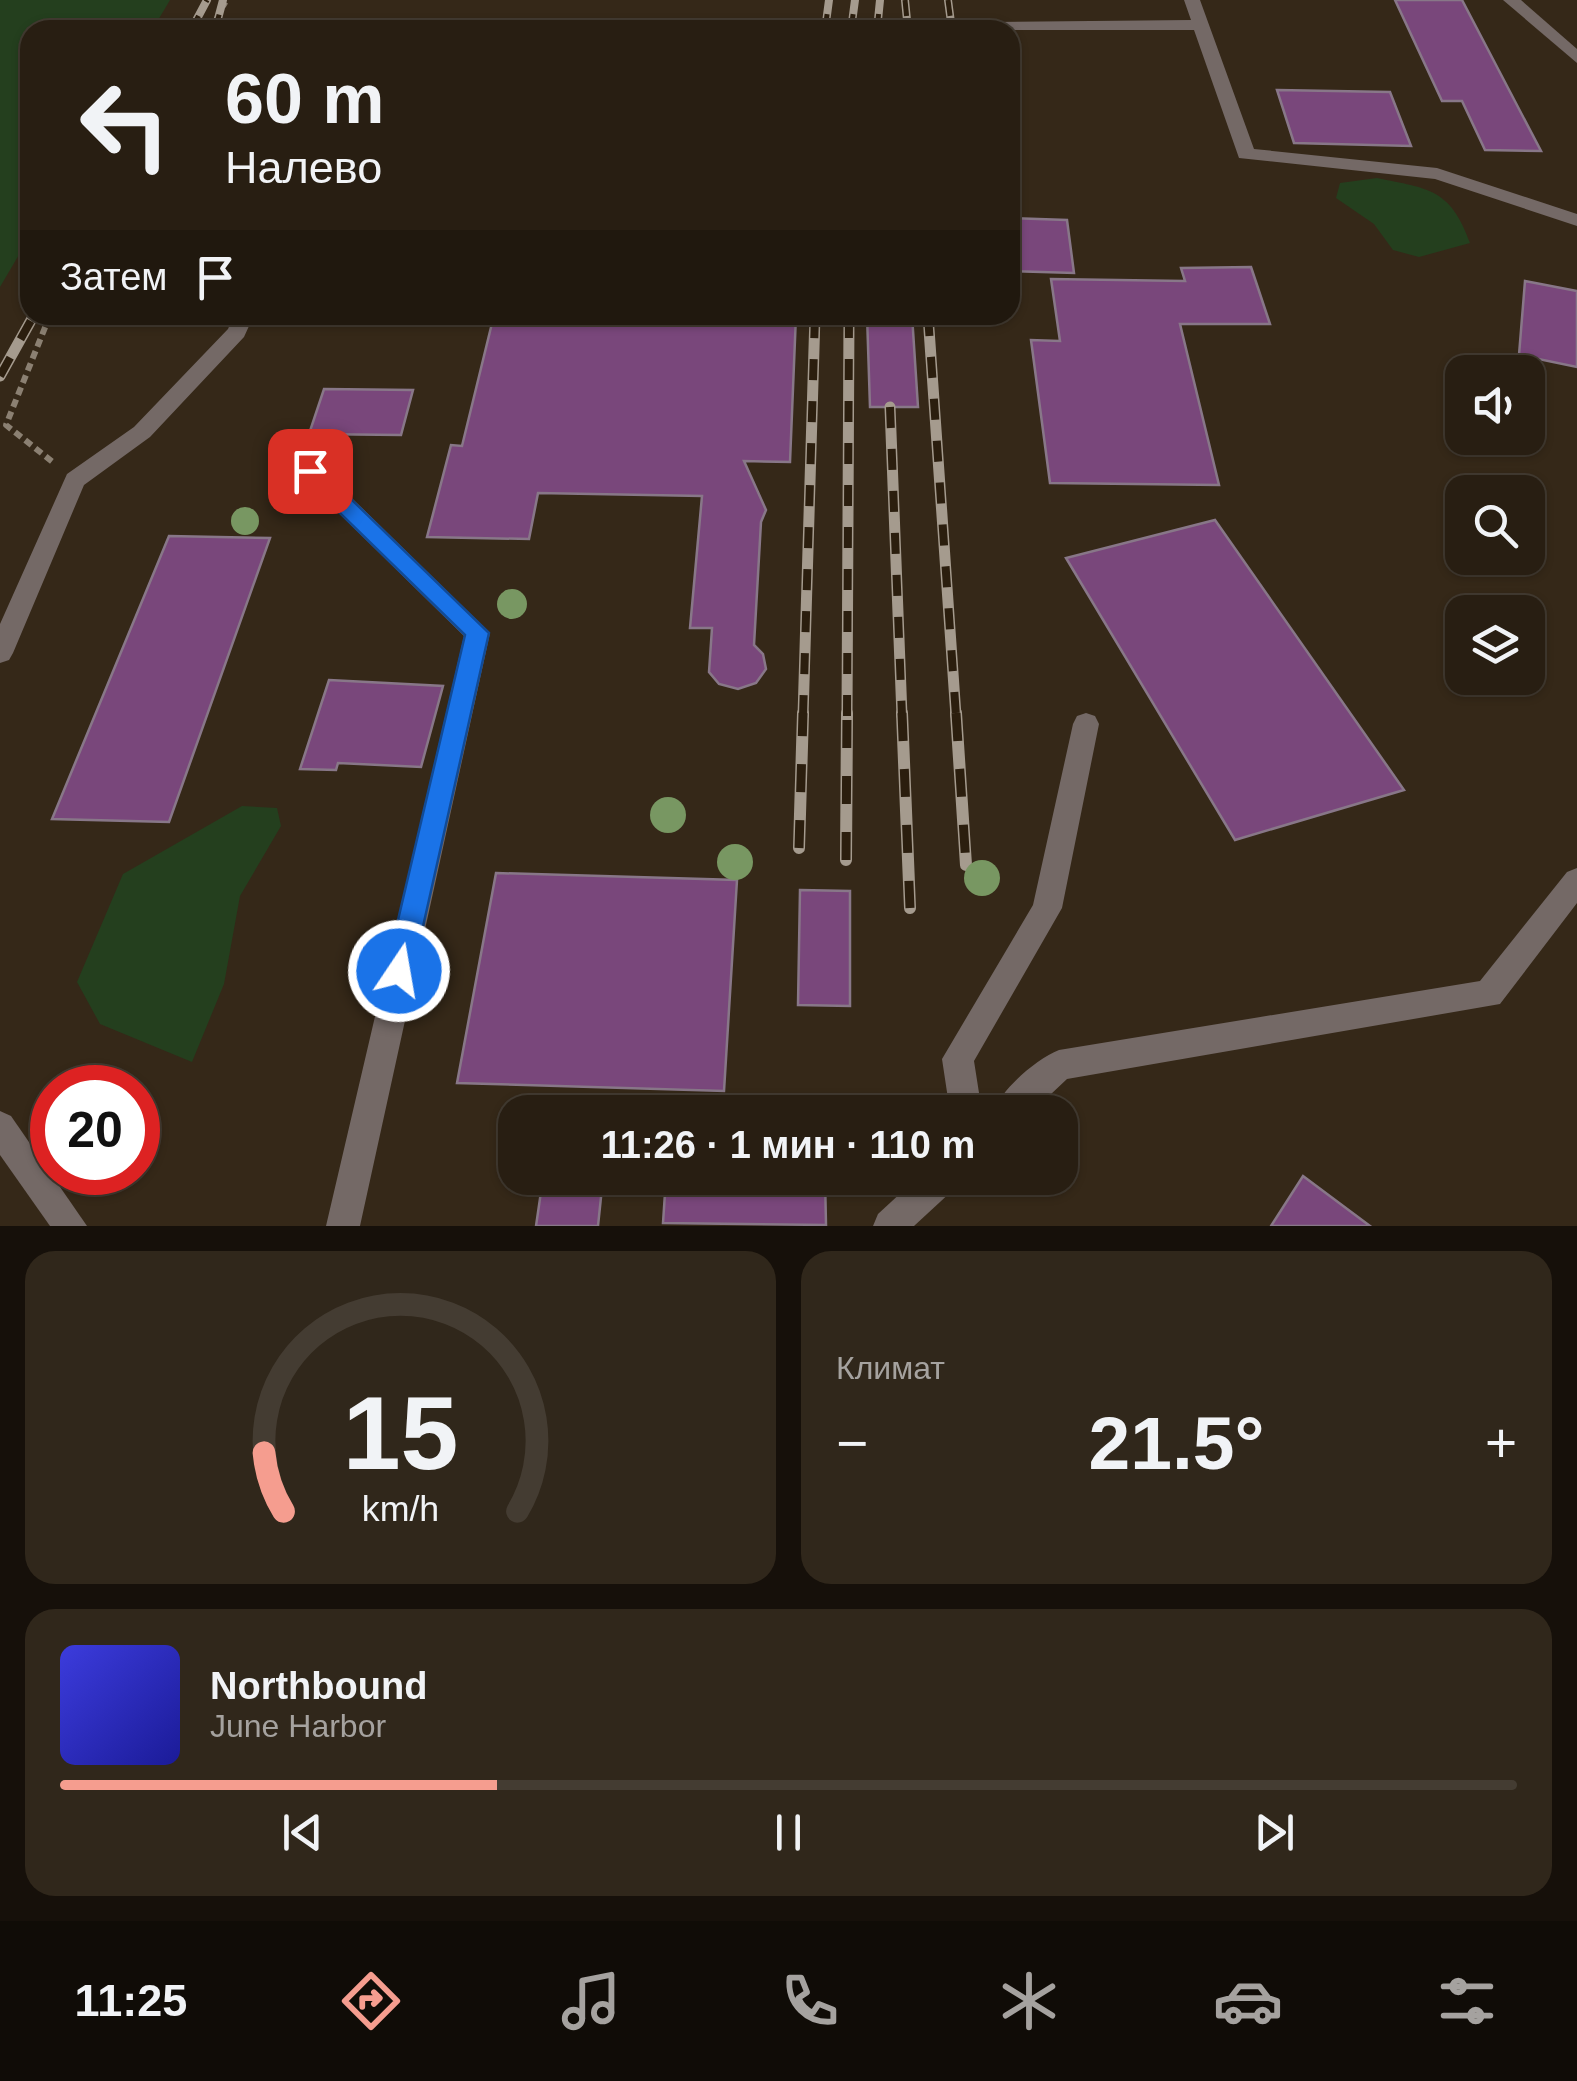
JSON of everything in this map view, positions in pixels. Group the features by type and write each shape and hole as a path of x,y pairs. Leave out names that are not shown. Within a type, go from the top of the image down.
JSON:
{"street":[{"path":"1192,0 1246,154 1437,174 1577,220"},
{"path":"1511,0 1577,58"},
{"path":"1020,27 1201,26"},
{"path":"0,653 75,480 142,432 240,325"},
{"path":"310,471 477,633 343,1226"},
{"path":"963,1095 958,1060 1047,908 1086,724"},
{"path":"1027,1095 1059,1065 1489,994 1577,881"},
{"path":"0,1127 70,1226"},
{"path":"890,1226 923,1195"}],"path":[{"path":"46,325 6,425 75,480"}],"green space":[{"path":"0,0 170,0 158,20 20,20 20,253 0,287"},
{"path":"1377,178 1436,194 1454,211 1470,243 1419,257 1393,250 1374,224 1336,198 1340,183"},
{"path":"242,806 277,808 281,826 240,896 224,984 192,1062 100,1024 77,982 123,874"}],"building":[{"path":"1395,0 1462,0 1541,151 1485,150 1462,101 1442,101"},
{"path":"1277,90 1390,92 1411,146 1294,143"},
{"path":"1020,218 1067,220 1074,273 1020,271"},
{"path":"1251,267 1270,324 1180,324 1219,485 1050,483 1031,340 1060,341 1051,279 1185,281 1181,268"},
{"path":"1525,281 1577,291 1577,367 1545,360 1545,355 1519,355"},
{"path":"492,325 796,325 790,462 744,461 766,510 761,522 754,645 763,654 766,669 756,683 738,689 719,684 709,672 712,628 690,628 702,496 538,493 529,539 427,537 451,445 462,446"},
{"path":"867,325 913,325 918,407 870,407"},
{"path":"324,389 413,390 401,435 309,434"},
{"path":"1215,520 1404,790 1235,840 1066,558"},
{"path":"169,536 270,538 169,822 52,819"},
{"path":"329,680 443,686 421,767 338,763 336,770 300,769"},
{"path":"496,873 737,880 724,1091 457,1083"},
{"path":"800,890 850,891 850,1006 798,1005"},
{"path":"1303,1176 1370,1226 1271,1226"},
{"path":"541,1195 601,1195 598,1226 536,1226"},
{"path":"665,1195 825,1195 826,1225 663,1223"}],"railway":[{"path":"196,20 207,0"},
{"path":"218,20 223,0"},
{"path":"826,20 829,0"},
{"path":"852,20 855,0"},
{"path":"878,20 880,0"},
{"path":"905,0 907,20"},
{"path":"948,0 951,20"},
{"path":"0,376 28,325"},
{"path":"803,716 815,325"},
{"path":"847,716 849,325"},
{"path":"929,325 956,716"},
{"path":"890,407 902,716"},
{"path":"799,848 803,713"},
{"path":"846,860 847,713"},
{"path":"902,713 910,908"},
{"path":"956,713 966,865"}],"route":[{"path":"310,471 477,633 399,971"}]}
